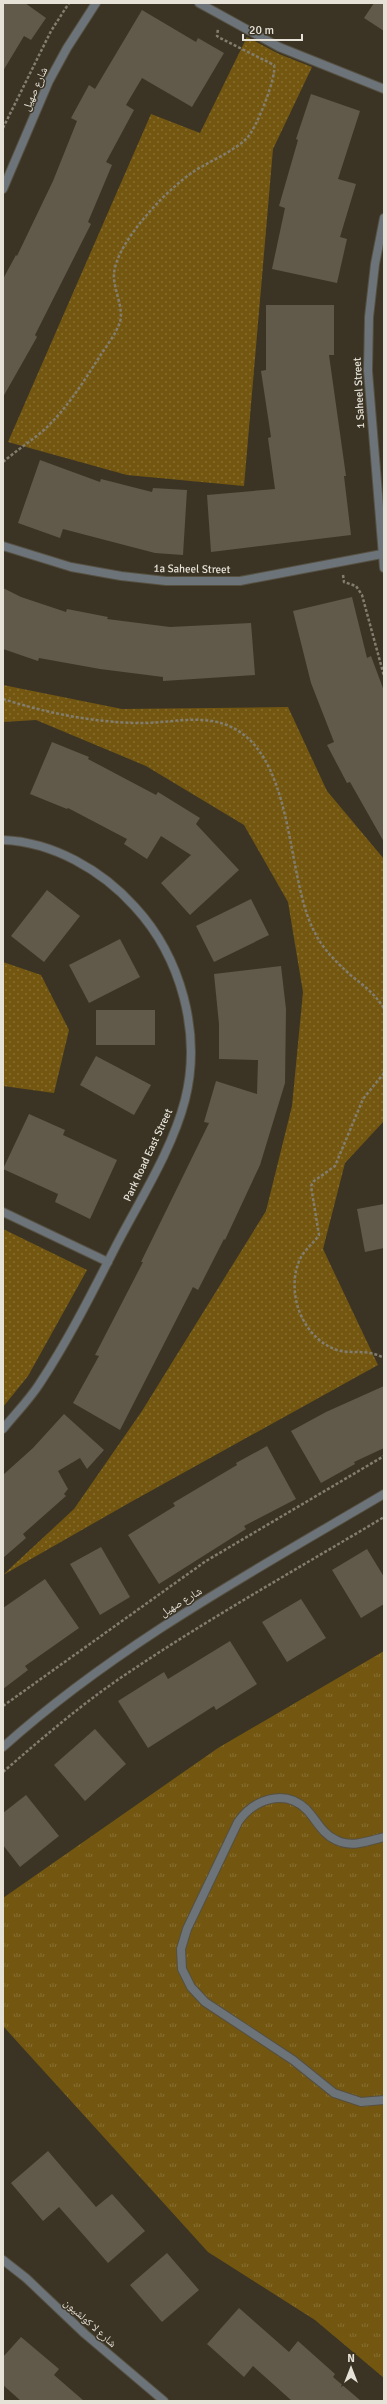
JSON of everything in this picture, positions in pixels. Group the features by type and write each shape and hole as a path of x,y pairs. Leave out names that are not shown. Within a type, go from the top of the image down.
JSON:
{"street":[{"name":"شارع صهيل","path":"3,189 49,81 67,48 96,3"},
{"path":"199,3 224,18 308,60 384,90"},
{"name":"1 Saheel Street","path":"384,218 375,264 370,309 368,371 384,568"},
{"name":"1a Saheel Street","path":"3,546 71,566 121,576 166,581 240,581 382,554"},
{"name":"Park Road East Street","path":"3,840 52,850 89,867 122,891 149,922 170,957 183,995 189,1028 190,1064 185,1100 171,1136 108,1262 75,1326 39,1385 3,1429"},
{"path":"3,1212 108,1262"},
{"name":"شارع صهيل","path":"3,1747 49,1707 107,1664 174,1618 384,1494"},
{"path":"384,1837 361,1843 337,1841 328,1835 305,1808 294,1801 274,1798 255,1803 245,1812 238,1822 187,1929 181,1949 182,1969 191,1988 205,2002 293,2060 334,2093 361,2102 384,2100"},
{"name":"شارع لا كولشيون","path":"3,2260 26,2278 96,2344 164,2401"}],"path":[{"path":"3,128 51,31 69,3"},
{"path":"3,462 45,428 64,408 81,387 116,331 120,315 115,292 116,261 130,237 170,190 191,172 239,144 248,137 253,128 274,77 274,65 217,36 217,29 224,18"},
{"path":"342,562 344,582 356,586 362,595 384,676"},
{"path":"3,699 47,712 92,720 138,723 206,720 228,726 246,738 260,755 278,788 304,908 314,931 329,953 367,988 384,1009"},
{"path":"384,1073 361,1104 335,1166 314,1181 311,1186 319,1235 301,1258 296,1285 296,1300 301,1318 321,1343 338,1350 370,1352 384,1358"},
{"path":"3,1706 206,1561 384,1456"},
{"path":"3,1772 52,1730 116,1682 184,1638 384,1517"}],"green space":[{"path":"247,37 279,54 312,67 273,149 244,486 127,475 8,442 151,114 200,133"},
{"path":"3,685 122,709 288,707 327,791 384,859 384,1121 345,1163 323,1249 378,1365 129,1503 3,1575 74,1509 142,1411 266,1211 292,1106 303,992 288,902 244,825 146,766 36,720 3,722"},
{"path":"3,962 41,975 69,1030 54,1093 3,1086"},
{"path":"3,1229 87,1270 28,1376 3,1407"},
{"path":"384,1651 384,2378 315,2320 208,2252 3,2026 3,1898 218,1748"}],"building":[{"path":"3,3 25,3 46,18 31,40 24,36 3,71"},
{"path":"374,3 384,3 384,31 364,18"},
{"path":"142,10 196,42 198,38 224,53 192,107 142,78 126,105 134,110 106,162 112,165 88,222 91,224 35,335 37,337 3,397 3,279 16,255 17,256 53,181 77,121 71,118 89,85 95,89"},
{"path":"311,94 360,111 338,179 356,184 340,237 347,239 337,283 272,269 285,208 279,206 298,140 296,139"},
{"path":"266,305 334,305 334,355 329,355 346,476 344,476 351,535 211,552 207,495 275,489 268,438 271,437 261,371 266,370"},
{"path":"40,460 100,482 101,479 152,492 153,488 187,490 183,555 155,553 63,529 60,538 18,523"},
{"path":"3,588 21,597 66,612 67,609 108,617 107,619 170,627 251,623 255,675 163,681 163,677 100,669 39,658 38,661 3,649"},
{"path":"352,597 367,658 371,656 384,691 384,842 350,782 347,783 327,745 334,742 311,683 293,611"},
{"path":"52,742 89,757 88,759 156,795 158,792 200,818 196,824 239,870 190,915 161,883 191,855 161,836 147,859 124,844 127,839 68,808 67,809 30,794"},
{"path":"47,890 80,916 44,962 11,936"},
{"path":"251,899 269,935 214,962 196,926"},
{"path":"120,939 140,977 89,1003 69,965"},
{"path":"281,966 286,1009 285,1083 260,1165 225,1240 224,1239 198,1290 193,1287 120,1430 73,1403 99,1356 95,1355 143,1262 141,1262 209,1123 204,1122 216,1081 257,1094 258,1060 219,1059 219,1024 214,974"},
{"path":"96,1010 155,1010 155,1045 96,1045"},
{"path":"96,1056 151,1085 134,1115 80,1085"},
{"path":"29,1114 65,1130 63,1135 117,1160 90,1219 55,1202 58,1194 3,1169"},
{"path":"384,1204 384,1248 365,1252 357,1209"},
{"path":"384,1386 384,1448 354,1462 355,1464 321,1483 291,1431 326,1412"},
{"path":"64,1414 104,1450 87,1469 80,1458 58,1471 68,1489 64,1494 66,1496 23,1534 26,1538 3,1558 3,1475 33,1448"},
{"path":"267,1446 296,1499 244,1526 246,1529 159,1584 128,1535 175,1506 173,1503 237,1465 236,1463"},
{"path":"101,1547 130,1597 100,1615 70,1564"},
{"path":"367,1549 384,1577 384,1604 361,1618 332,1570"},
{"path":"45,1579 79,1628 25,1666 28,1670 3,1689 3,1608"},
{"path":"301,1599 326,1638 287,1662 262,1622"},
{"path":"230,1641 257,1684 216,1710 214,1706 148,1748 118,1701 164,1672 168,1679"},
{"path":"95,1729 126,1764 85,1801 54,1765"},
{"path":"26,1795 59,1836 20,1867 3,1845 3,1813"},
{"path":"48,2151 96,2207 112,2194 145,2231 108,2263 59,2207 43,2221 11,2183"},
{"path":"167,2253 199,2290 162,2322 130,2285"},
{"path":"239,2308 289,2352 298,2341 335,2374 333,2377 361,2401 292,2401 253,2366 244,2377 207,2344"},
{"path":"21,2337 59,2369 54,2375 84,2401 21,2401 3,2385 3,2357"}]}
